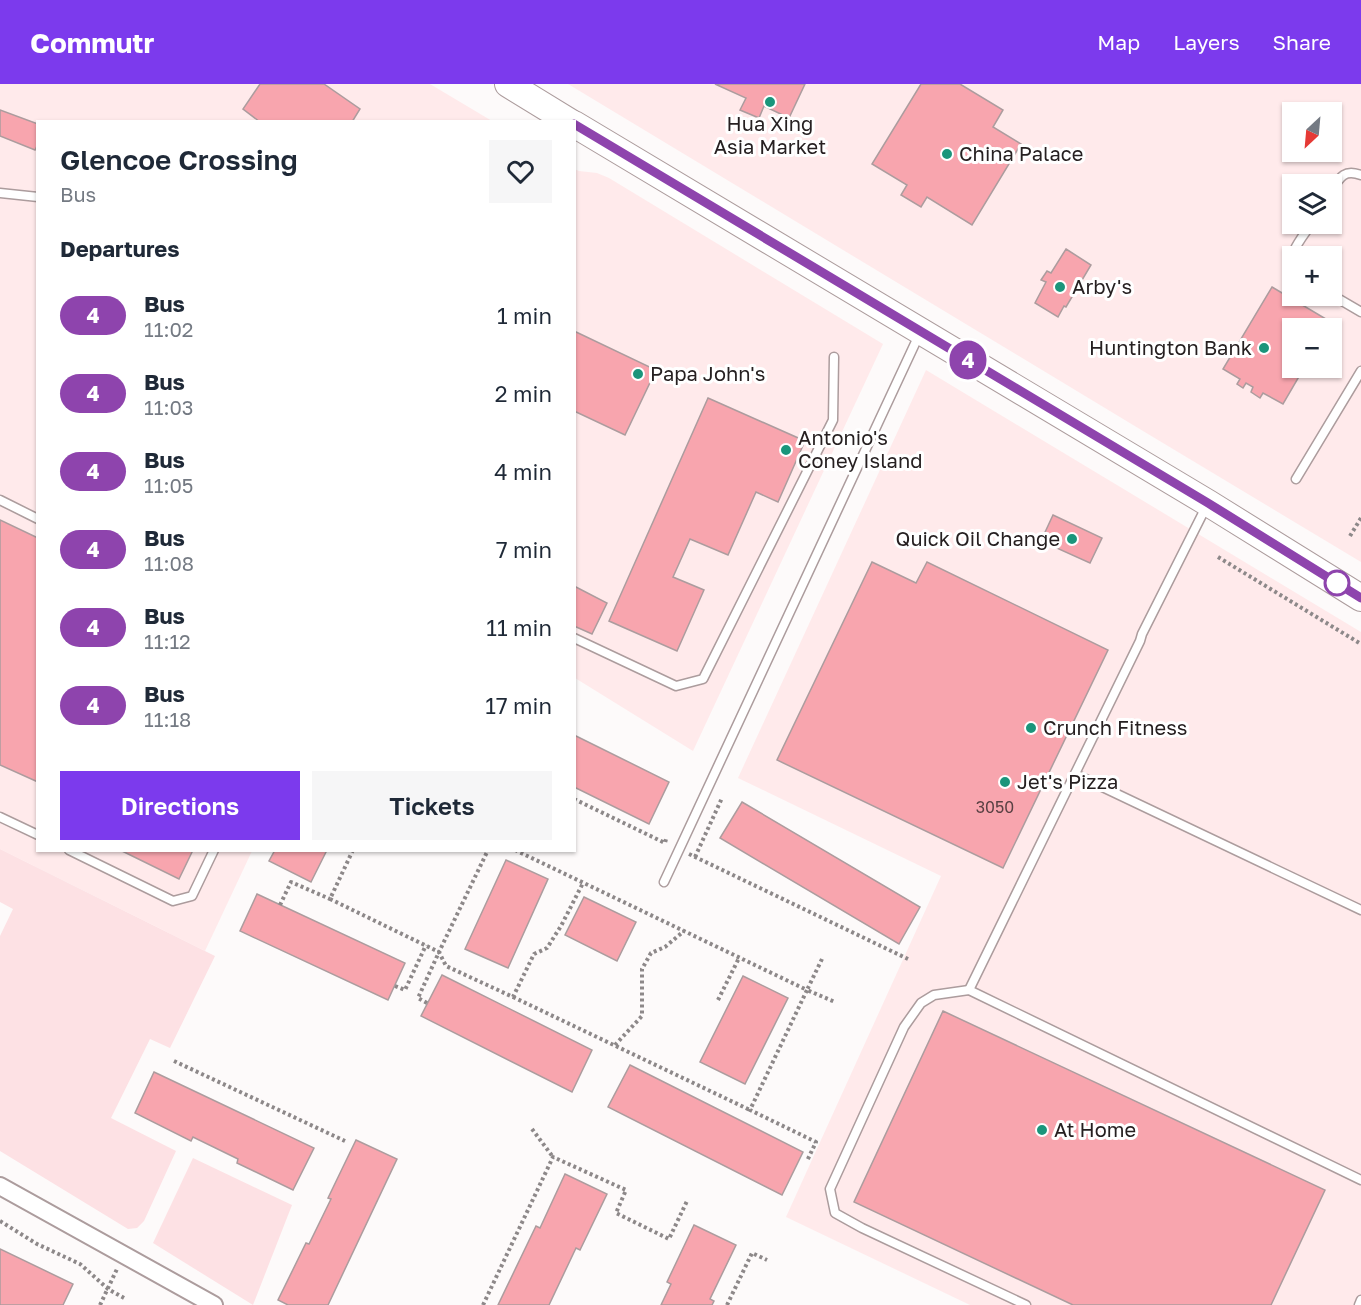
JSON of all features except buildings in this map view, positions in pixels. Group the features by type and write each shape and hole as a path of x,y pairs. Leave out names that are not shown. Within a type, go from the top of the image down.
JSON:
{"main road":[{"path":"508,84 566,120"},
{"path":"576,126 1208,503 1361,598"}],"street":[{"path":"0,1186 214,1305"}],"lane":[{"path":"1342,177 1348,173 1361,176"},
{"path":"0,193 36,197"},
{"path":"1342,301 1361,312"},
{"path":"664,882 920,332"},
{"path":"576,639 676,686 703,680 833,420 834,357"},
{"path":"1296,479 1361,371"},
{"path":"0,500 36,518"},
{"path":"969,990 1208,503"},
{"path":"1074,774 1361,910"},
{"path":"0,817 36,834"},
{"path":"73,852 173,901 192,896 213,852"},
{"path":"1026,1305 835,1213 830,1189 904,1027 921,1003 934,995 969,990 1361,1180"},
{"path":"1359,1305 1361,1300"}],"path":[{"path":"1350,536 1361,518"},
{"path":"1218,557 1361,644"},
{"path":"724,793 695,857 908,959"},
{"path":"576,800 665,843 670,832"},
{"path":"330,899 352,852"},
{"path":"427,1003 418,998 487,852"},
{"path":"519,852 835,1002"},
{"path":"280,905 291,882 426,945 439,952 446,966 816,1142 807,1161"},
{"path":"513,997 534,954 547,948 583,883"},
{"path":"615,1045 642,1016 642,969 651,953 665,947 684,931"},
{"path":"395,986 405,990 426,945"},
{"path":"718,1000 739,958"},
{"path":"750,1110 822,959"},
{"path":"174,1061 345,1141"},
{"path":"532,1129 554,1157 626,1190 616,1213 669,1239 687,1201"},
{"path":"483,1305 554,1157"},
{"path":"0,1221 37,1244 80,1264 108,1289 124,1298"},
{"path":"727,1305 753,1253 767,1260"},
{"path":"100,1305 117,1269"}],"shaded area":[{"path":"0,84 430,84 490,120 36,120 36,852 252,852 205,951 0,849"},
{"path":"568,84 1361,84 1361,562"},
{"path":"576,170 597,173 609,178 883,344 693,751 576,679"},
{"path":"926,370 1361,632 1361,1305 970,1305 786,1217 941,876 738,778"},
{"path":"0,849 215,956 170,1048 150,1039 111,1118 176,1151 144,1221 137,1228 128,1229 0,1151 0,936 13,909 0,902"},
{"path":"193,1158 292,1205 253,1305 153,1243"}],"bus line":[{"name":"4","path":"576,125 1208,503 1361,598"}],"place":[{"name":"Hua Xing Asia Market","path":"770,102"},
{"name":"China Palace","path":"947,154"},
{"name":"Arby's","path":"1060,287"},
{"name":"Huntington Bank","path":"1264,348"},
{"name":"Papa John's","path":"638,374"},
{"name":"Antonio's Coney Island","path":"786,450"},
{"name":"Quick Oil Change","path":"1072,539"},
{"name":"Crunch Fitness","path":"1031,728"},
{"name":"Jet's Pizza","path":"1005,782"},
{"name":"At Home","path":"1042,1130"}]}
